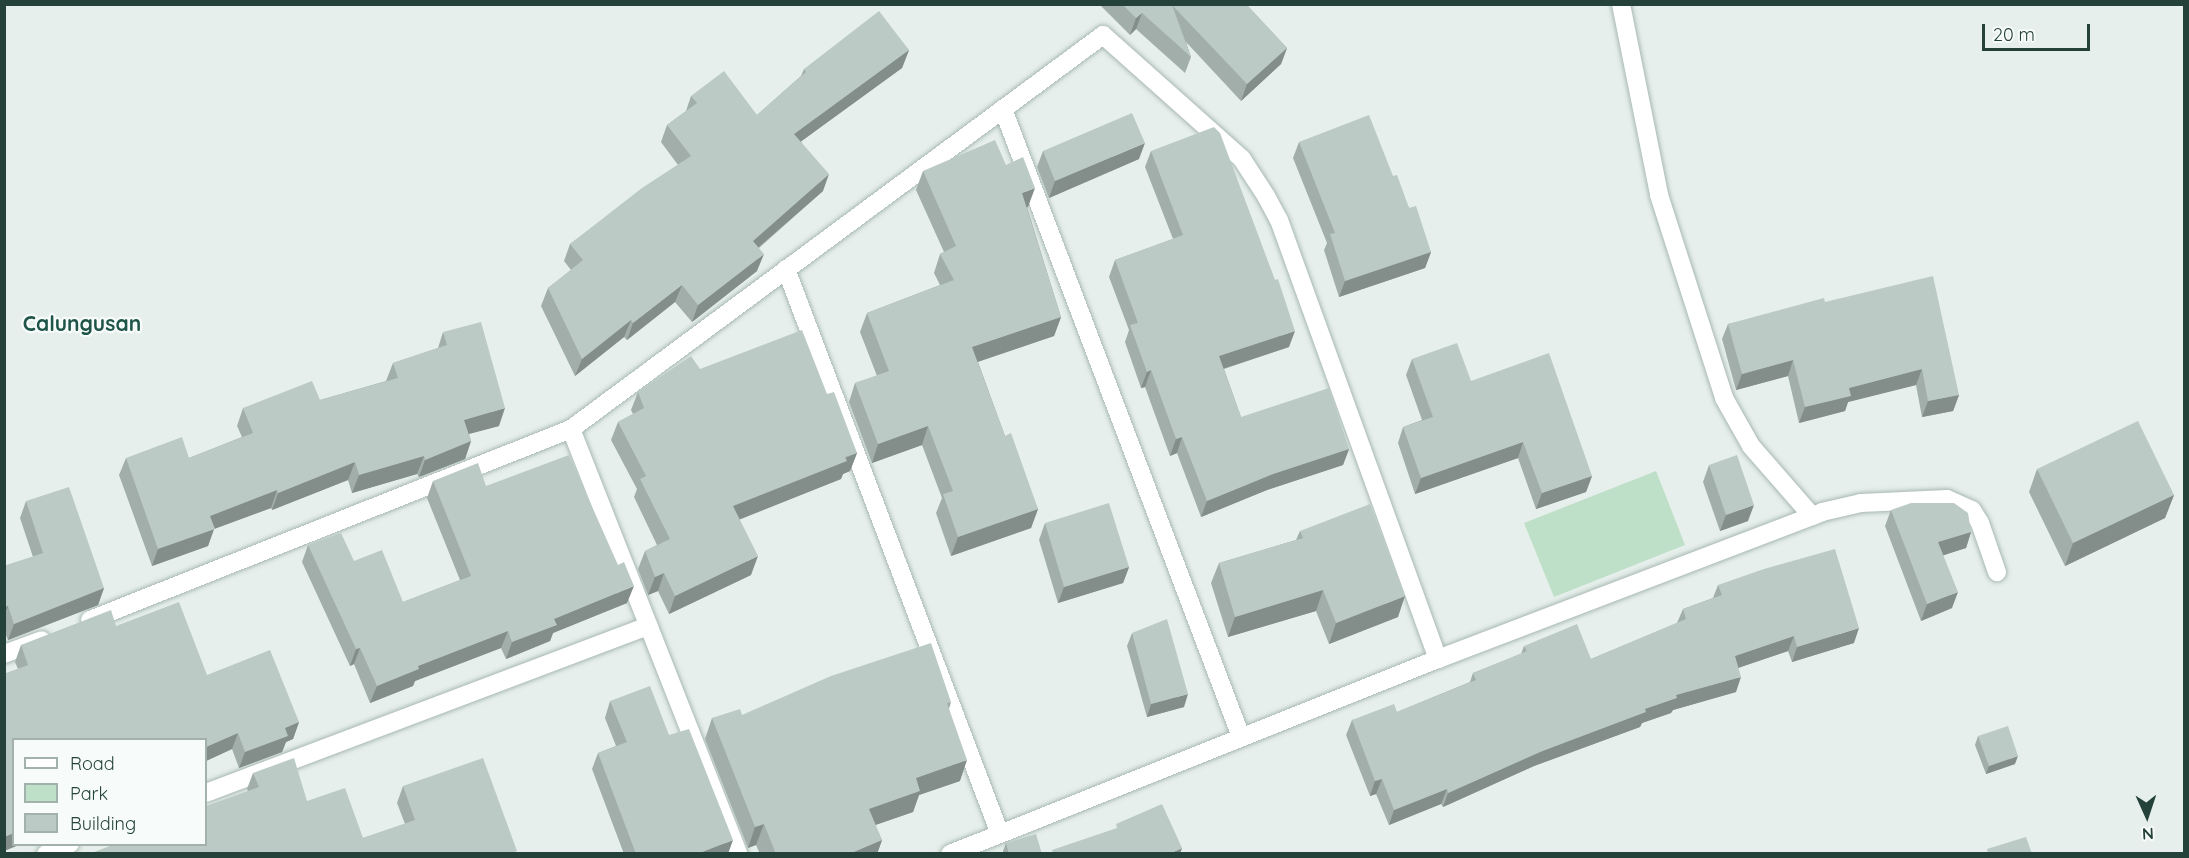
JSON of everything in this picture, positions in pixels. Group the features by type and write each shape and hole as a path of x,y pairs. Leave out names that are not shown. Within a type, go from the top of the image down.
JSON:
{"street":[{"path":"1621,4 1659,195 1724,398 1751,446 1812,516"},
{"path":"4,654 571,429 1103,35 1242,159 1279,220 1438,659"},
{"path":"1003,109 1242,737"},
{"path":"786,269 1000,834"},
{"path":"571,429 738,854"},
{"path":"950,854 1438,659 1812,516 1860,503 1947,499 1972,510 1980,523 1997,572"},
{"path":"207,793 649,626"},
{"path":"46,854 65,846"}],"green space":[{"path":"1656,471 1685,545 1554,597 1524,523"}],"building":[{"path":"1122,4 1246,4 1287,48 1247,84 1172,5 1191,57 1142,13 1136,18"},
{"path":"879,11 909,50 794,134 829,174 753,241 764,254 698,305 682,285 633,323 631,320 582,359 548,288 583,260 570,244 642,188 691,156 667,125 697,103 691,96 724,71 757,115 806,72 804,69"},
{"path":"1132,113 1145,143 1055,181 1043,151"},
{"path":"1369,115 1393,176 1397,175 1409,208 1416,206 1431,252 1345,281 1330,234 1335,233 1299,142"},
{"path":"1214,127 1220,133 1275,280 1278,279 1295,331 1219,356 1241,417 1329,388 1349,449 1273,474 1207,501 1182,437 1176,439 1151,370 1147,372 1130,325 1138,323 1115,260 1183,235 1151,151"},
{"path":"995,140 1006,165 1023,157 1035,188 1022,193 1061,317 972,347 1005,436 1011,433 1038,509 958,537 943,494 953,491 928,426 878,444 855,383 889,371 867,313 954,280 940,254 956,246 923,171"},
{"path":"1933,276 1959,395 1928,401 1922,369 1849,388 1851,396 1805,407 1793,360 1742,374 1728,324 1824,298 1825,302"},
{"path":"481,322 505,408 464,420 471,441 425,460 424,456 359,475 355,462 278,493 277,490 210,516 215,529 158,549 126,458 182,437 189,458 253,433 243,408 312,381 320,400 398,378 393,363 447,345 443,332"},
{"path":"802,330 827,394 834,392 857,453 845,457 847,461 733,506 758,556 675,596 664,573 655,577 645,551 670,539 640,479 646,476 618,422 644,408 638,392 691,356 700,369"},
{"path":"1457,343 1471,381 1549,353 1592,476 1542,493 1523,442 1421,478 1403,427 1433,417 1412,359"},
{"path":"2138,421 2174,495 2073,543 2037,469"},
{"path":"569,455 618,565 624,562 634,586 554,619 557,625 512,642 508,631 418,666 419,669 377,686 360,648 356,649 308,545 341,533 354,561 382,550 403,602 471,576 433,481 478,463 486,486"},
{"path":"1737,455 1754,505 1726,515 1709,465"},
{"path":"69,487 104,588 14,624 8,606 4,607 4,566 43,553 26,501"},
{"path":"1109,503 1129,567 1064,587 1045,523"},
{"path":"1911,503 1954,503 1968,513 1971,532 1938,542 1958,592 1927,604 1891,510"},
{"path":"1370,504 1405,596 1336,623 1323,590 1235,617 1219,563 1303,538 1300,531"},
{"path":"1835,549 1859,628 1797,647 1794,636 1735,656 1741,677 1676,695 1677,698 1645,709 1646,712 1540,752 1448,793 1447,789 1394,810 1382,779 1375,781 1352,720 1394,704 1397,712 1476,680 1473,673 1527,651 1524,646 1577,624 1591,659 1686,619 1683,609 1722,595 1718,585"},
{"path":"179,602 207,675 270,650 299,722 285,728 288,736 245,752 238,733 207,747 207,738 12,738 12,834 4,837 4,674 28,665 21,645 111,610 116,626"},
{"path":"1167,619 1188,694 1151,704 1132,633"},
{"path":"931,643 951,702 947,703 967,760 916,778 920,791 869,809 882,840 849,854 776,854 764,824 755,827 712,718 740,709 742,715 831,676"},
{"path":"650,686 669,735 689,729 733,840 697,854 636,854 598,753 627,742 610,701"},
{"path":"2008,726 2018,756 1989,766 1978,736"},
{"path":"294,758 307,801 345,788 363,838 415,820 403,786 483,758 517,851 509,854 89,854 110,846 207,846 207,806 259,787 253,773"},
{"path":"1162,804 1182,848 1169,854 1053,854 1052,850 1117,828 1116,824"},
{"path":"1036,834 1042,854 1009,854 1006,843"},
{"path":"2026,837 2032,854 1988,854 1987,849"}],"district":[{"name":"Calungusan","path":"82,323"}]}
